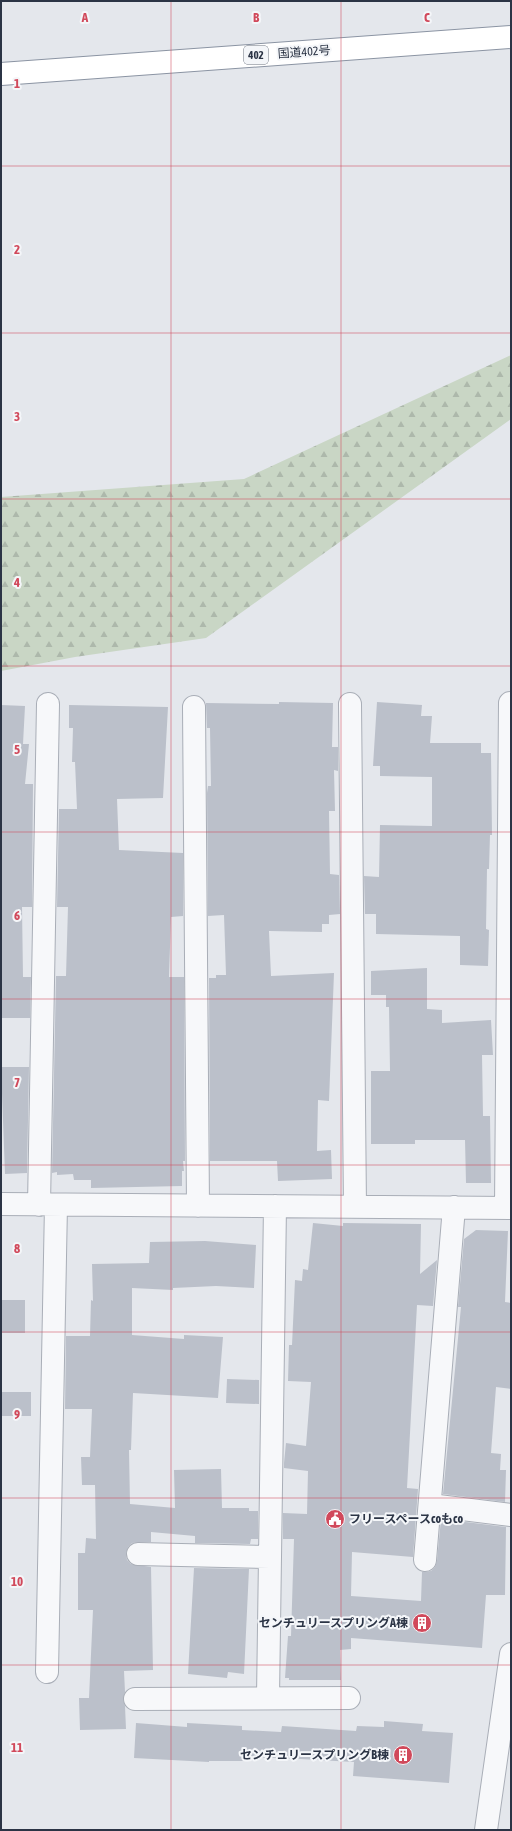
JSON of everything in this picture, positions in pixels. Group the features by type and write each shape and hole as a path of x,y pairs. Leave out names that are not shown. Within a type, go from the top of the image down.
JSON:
{"highway":[{"name":"国道402号","path":"1,74 511,37"}],"street":[{"path":"1,1204 509,1208 510,703"},
{"path":"46,1672 48,704"},
{"path":"350,704 355,1207"},
{"path":"194,707 198,1206"},
{"path":"268,1697 275,1206"},
{"path":"425,1560 454,1208"},
{"path":"430,1505 511,1515"},
{"path":"138,1554 270,1557"},
{"path":"486,1830 511,1654"},
{"path":"135,1699 268,1697 349,1698"}],"green space":[{"path":"511,355 511,419 206,638 75,657 1,671 1,497 244,479"}],"building":[{"path":"279,702 333,703 332,747 338,747 338,771 334,770 335,811 329,811 330,874 339,875 340,914 329,915 329,924 322,924 322,932 269,931 271,976 334,973 329,1101 318,1100 317,1151 331,1150 332,1179 278,1181 277,1161 210,1161 209,978 216,978 216,975 226,975 224,915 208,916 207,793 208,786 211,786 210,728 207,728 206,703 279,704"},
{"path":"377,702 422,705 421,716 432,716 430,743 481,743 481,753 491,753 492,835 490,835 489,869 487,869 486,929 489,930 488,966 460,965 460,936 376,934 376,914 365,914 364,876 379,877 380,825 432,826 432,777 380,776 380,766 373,766"},
{"path":"1,705 25,706 23,744 29,744 25,784 33,784 32,907 22,907 23,977 31,977 30,1018 1,1018"},
{"path":"69,705 168,707 163,798 117,799 119,850 183,853 183,916 171,917 169,977 184,977 185,1161 183,1161 184,1171 182,1171 182,1186 91,1188 91,1180 74,1180 73,1174 57,1175 57,1172 52,1173 56,976 66,976 68,907 57,907 59,809 77,809 75,762 72,762 73,728 69,728"},
{"path":"427,968 427,1009 442,1010 442,1023 491,1020 493,1055 482,1055 483,1116 490,1116 491,1183 466,1183 465,1140 415,1140 415,1144 371,1144 371,1071 390,1071 389,1007 386,1007 386,995 371,995 371,971"},
{"path":"1,1067 29,1067 27,1173 5,1174"},
{"path":"313,1223 343,1226 343,1223 421,1224 420,1274 437,1260 433,1306 417,1305 407,1488 418,1489 413,1557 352,1552 351,1596 421,1601 422,1572 431,1571 435,1567 437,1561 441,1519 506,1527 505,1595 486,1595 482,1648 351,1638 351,1649 340,1650 341,1680 289,1680 289,1678 285,1678 288,1636 291,1636 294,1539 283,1539 283,1513 307,1514 308,1471 284,1468 284,1463 286,1443 306,1446 311,1382 288,1381 289,1345 292,1345 295,1280 302,1281 303,1269 308,1270"},
{"path":"476,1230 508,1231 505,1302 511,1303 511,1389 496,1387 491,1453 501,1454 500,1470 506,1470 505,1502 443,1494 461,1307 458,1307 464,1239"},
{"path":"205,1241 256,1245 254,1288 216,1286 173,1288 173,1290 132,1288 132,1335 184,1339 184,1335 223,1337 218,1398 133,1393 131,1450 129,1450 130,1504 175,1508 174,1470 221,1469 222,1508 249,1508 249,1511 258,1511 258,1539 251,1539 250,1544 195,1543 195,1536 151,1532 151,1542 132,1543 128,1547 126,1554 127,1560 131,1564 151,1567 153,1670 124,1671 125,1692 123,1699 125,1706 126,1729 80,1730 79,1698 89,1698 93,1610 78,1610 78,1553 85,1553 86,1538 96,1539 95,1485 82,1485 81,1457 90,1457 92,1409 65,1409 66,1336 90,1336 91,1300 93,1301 92,1264 149,1263 150,1242"},
{"path":"1,1300 25,1300 25,1333 1,1333"},
{"path":"227,1379 259,1380 259,1404 226,1403"},
{"path":"1,1392 31,1392 31,1416 1,1416"},
{"path":"194,1568 249,1569 244,1674 228,1672 227,1678 188,1674"},
{"path":"384,1721 423,1724 422,1731 453,1733 449,1783 353,1776 354,1762 246,1757 246,1761 209,1762 134,1758 136,1723 187,1727 187,1723 242,1726 242,1730 281,1732 282,1726 356,1731 357,1726 384,1727"}],"place":[{"name":"フリースペースcoもco","path":"335,1519"},
{"name":"センチュリースプリングA棟","path":"422,1623"},
{"name":"センチュリースプリングB棟","path":"403,1755"}]}
